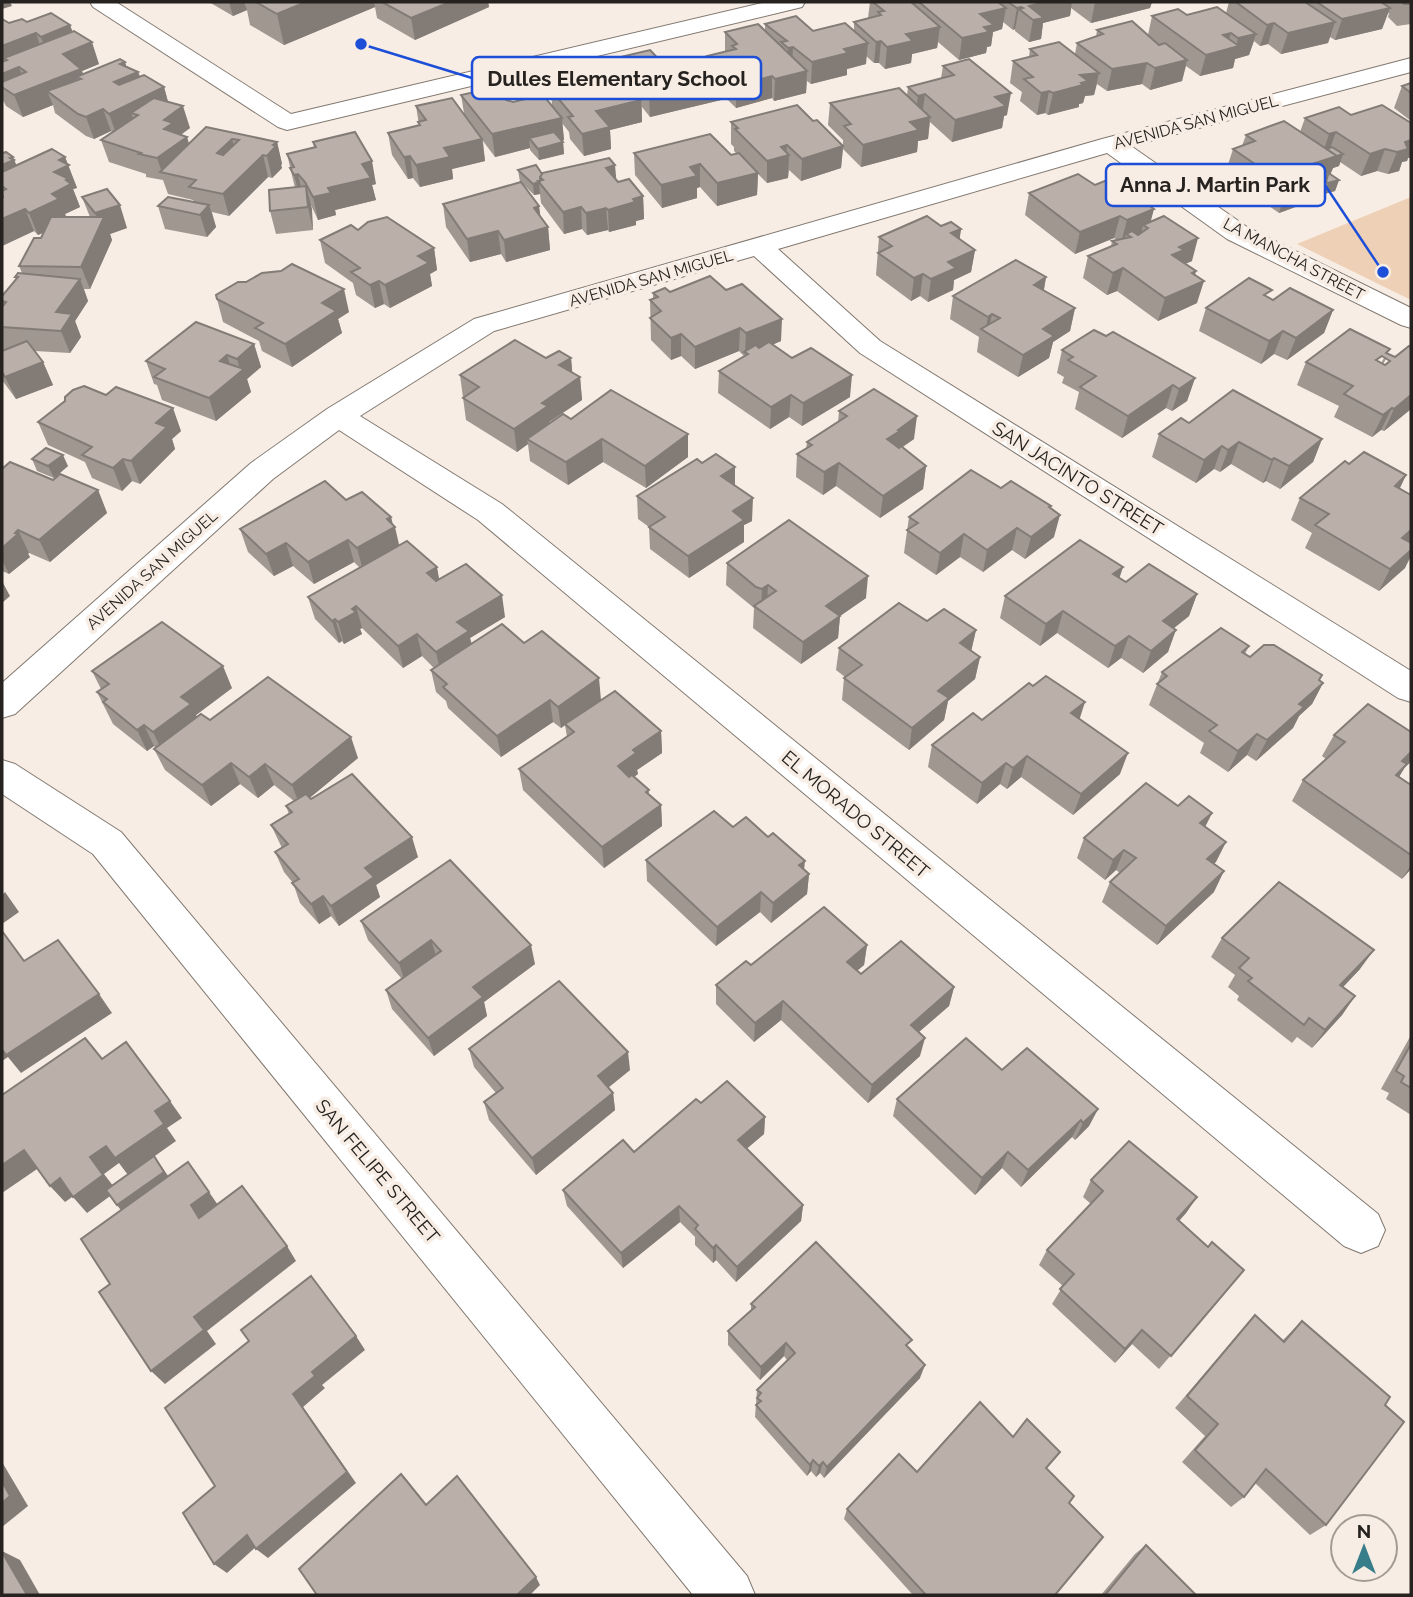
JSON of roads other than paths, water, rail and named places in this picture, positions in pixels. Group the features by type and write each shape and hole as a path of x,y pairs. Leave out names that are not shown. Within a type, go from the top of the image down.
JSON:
{"street":[{"path":"100,2 287,122 794,2"},
{"name":"AVENIDA SAN MIGUEL","path":"2,704 262,471 338,416 484,325 1111,144 1411,65"},
{"name":"LA MANCHA STREET","path":"1111,144 1237,233 1411,319"},
{"name":"SAN JACINTO STREET","path":"760,247 870,347 1411,688"},
{"name":"EL MORADO STREET","path":"338,416 490,512 1361,1230"},
{"name":"SAN FELIPE STREET","path":"2,775 107,843 728,1595"}],"place":[{"name":"Dulles Elementary School","path":"361,44"},
{"name":"Anna J. Martin Park","path":"1383,272"}]}
